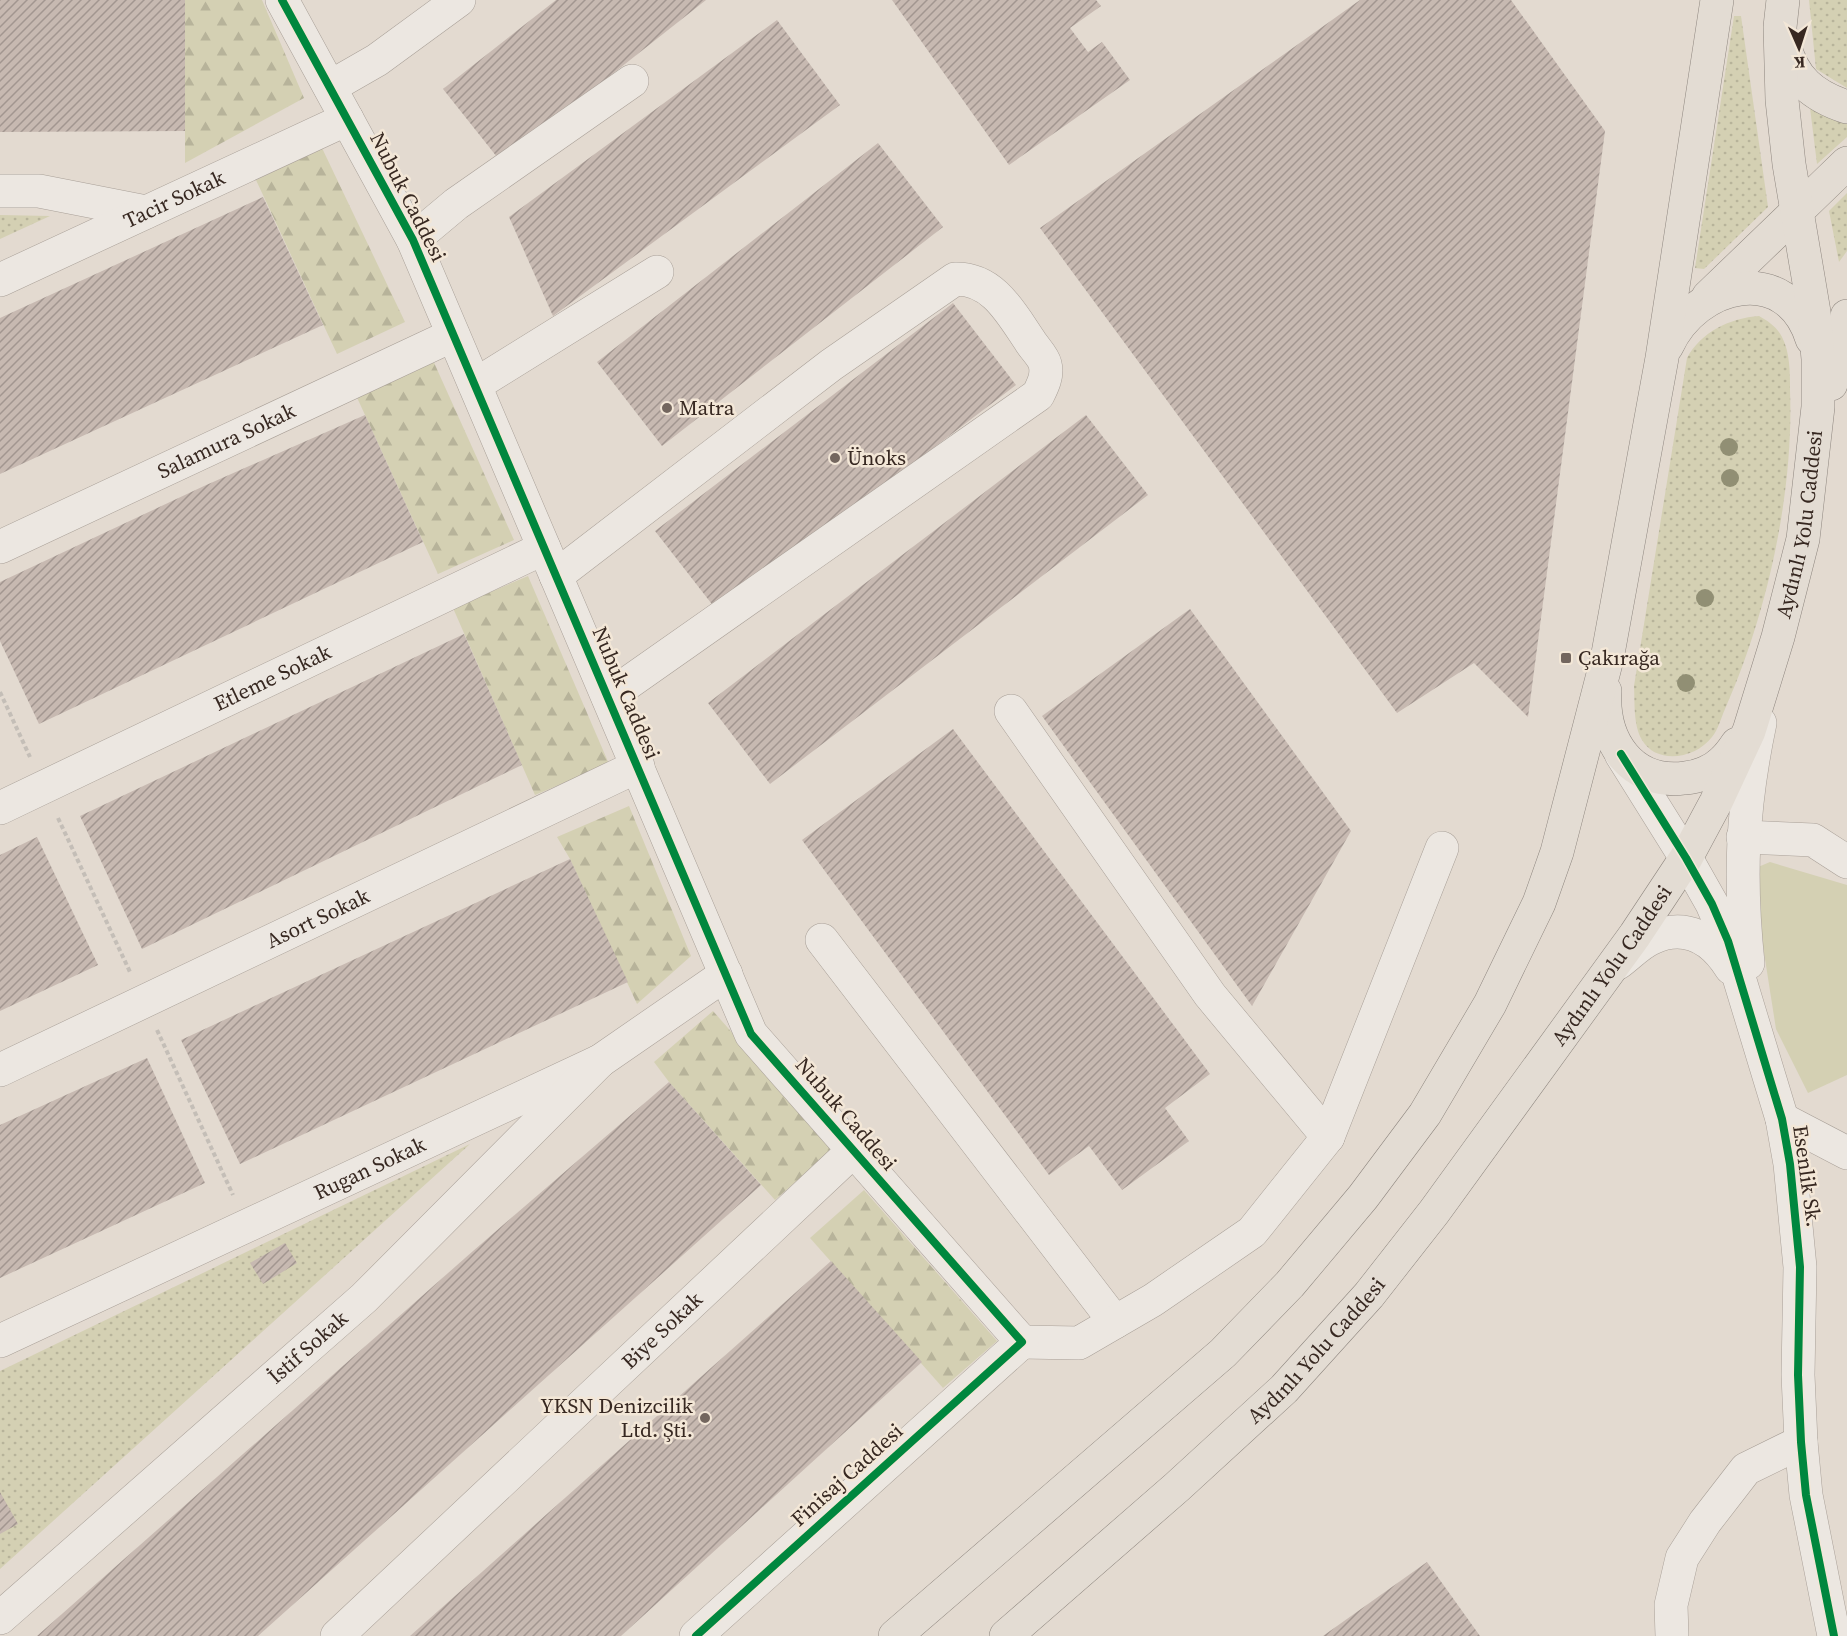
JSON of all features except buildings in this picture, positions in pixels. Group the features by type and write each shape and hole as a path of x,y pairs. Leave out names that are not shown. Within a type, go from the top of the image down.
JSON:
{"main road":[{"path":"895,1636 1222,1353 1290,1284 1363,1197 1425,1114 1490,1004 1539,903 1569,808 1607,659 1662,358 1718,0"},
{"path":"1782,13 1790,65 1806,85 1827,100 1847,107"},
{"name":"Aydınlı Yolu Caddesi","path":"1006,1636 1177,1487 1284,1389 1369,1294 1434,1212 1635,935 1686,858 1716,802 1749,731 1778,637 1803,540 1818,407 1818,359 1814,312 1782,100 1782,13"},
{"path":"1662,358 1674,331 1847,163"},
{"path":"1701,304 1727,291 1749,288 1771,292 1794,304 1808,325 1818,359"},
{"path":"1803,540 1835,359 1847,316"},
{"path":"1607,659 1605,699 1609,728 1621,754 1643,774 1672,780 1697,777 1721,763 1749,731"}],"street":[{"name":"Nubuk Caddesi","path":"282,0 412,240 751,1034 1022,1341"},
{"path":"330,87 376,60 459,0"},
{"path":"412,240 456,204 632,81"},
{"name":"Tacir Sokak","path":"0,280 347,119"},
{"path":"0,191 39,191 146,212"},
{"path":"475,385 657,272"},
{"name":"Etleme Sokak","path":"0,808 550,562 955,279 968,279 979,283 1000,298 1045,364 1046,380 1038,395 608,698"},
{"name":"Salamura Sokak","path":"0,547 453,335"},
{"name":"Esenlik Sk.","path":"1760,1048 1743,918 1743,837 1746,794 1778,637"},
{"path":"1011,711 1210,995 1328,1137"},
{"name":"Esenlik Sk.","path":"1621,754 1712,904 1728,941 1782,1119 1790,1164 1800,1267 1798,1375 1806,1495 1834,1636"},
{"name":"Asort Sokak","path":"0,1070 638,766"},
{"path":"1743,837 1813,840 1847,862"},
{"path":"1022,1341 1079,1343 1153,1300 1252,1232 1328,1137 1442,848"},
{"path":"1609,969 1651,938 1674,932 1697,934 1720,950 1741,984"},
{"path":"822,940 1115,1322"},
{"name":"Rugan Sokak","path":"0,1341 600,1061 726,974"},
{"name":"İstif Sokak","path":"0,1618 364,1298 600,1061"},
{"path":"1782,1119 1847,1153"},
{"name":"Biye Sokak","path":"337,1636 854,1150"},
{"name":"Finisaj Caddesi","path":"696,1636 1022,1341"},
{"path":"1672,1636 1671,1605 1682,1558 1746,1469 1801,1442"}],"path":[{"path":"0,692 247,1226"}],"green space":[{"path":"185,0 262,0 304,98 185,163"},
{"path":"1809,0 1847,0 1847,88 1816,69"},
{"path":"1734,16 1741,16 1768,207 1704,269 1695,268"},
{"path":"1810,108 1847,121 1847,137 1817,164"},
{"path":"322,148 405,322 337,354 256,180"},
{"path":"1847,193 1847,251 1839,262 1829,211"},
{"path":"0,215 50,216 0,239"},
{"path":"1759,316 1778,330 1787,349 1790,370 1787,470 1775,553 1753,634 1716,731 1705,744 1696,750 1676,756 1666,756 1649,748 1639,734 1635,713 1634,686 1687,358 1700,341 1717,328 1737,320"},
{"path":"431,356 514,540 438,574 354,391"},
{"path":"528,576 609,764 535,795 453,608"},
{"path":"629,806 691,956 637,1004 570,859 557,837"},
{"path":"1770,862 1847,885 1847,1075 1808,1093 1776,1029 1751,870"},
{"path":"713,1011 834,1148 775,1200 669,1082 654,1062"},
{"path":"470,1144 0,1569 0,1371"},
{"path":"864,1190 997,1341 943,1388 810,1238"}],"cycle path":[{"path":"282,0 413,240 751,1034 1022,1342 696,1636"},
{"path":"1621,754 1712,904 1728,941 1782,1119 1790,1164 1800,1267 1798,1375 1806,1495 1834,1636"}],"place":[{"name":"Matra","path":"667,408"},
{"name":"Ünoks","path":"835,458"},
{"name":"Çakırağa","path":"1566,658"},
{"name":"YKSN Denizcilik Ltd. Şti.","path":"705,1418"}]}
